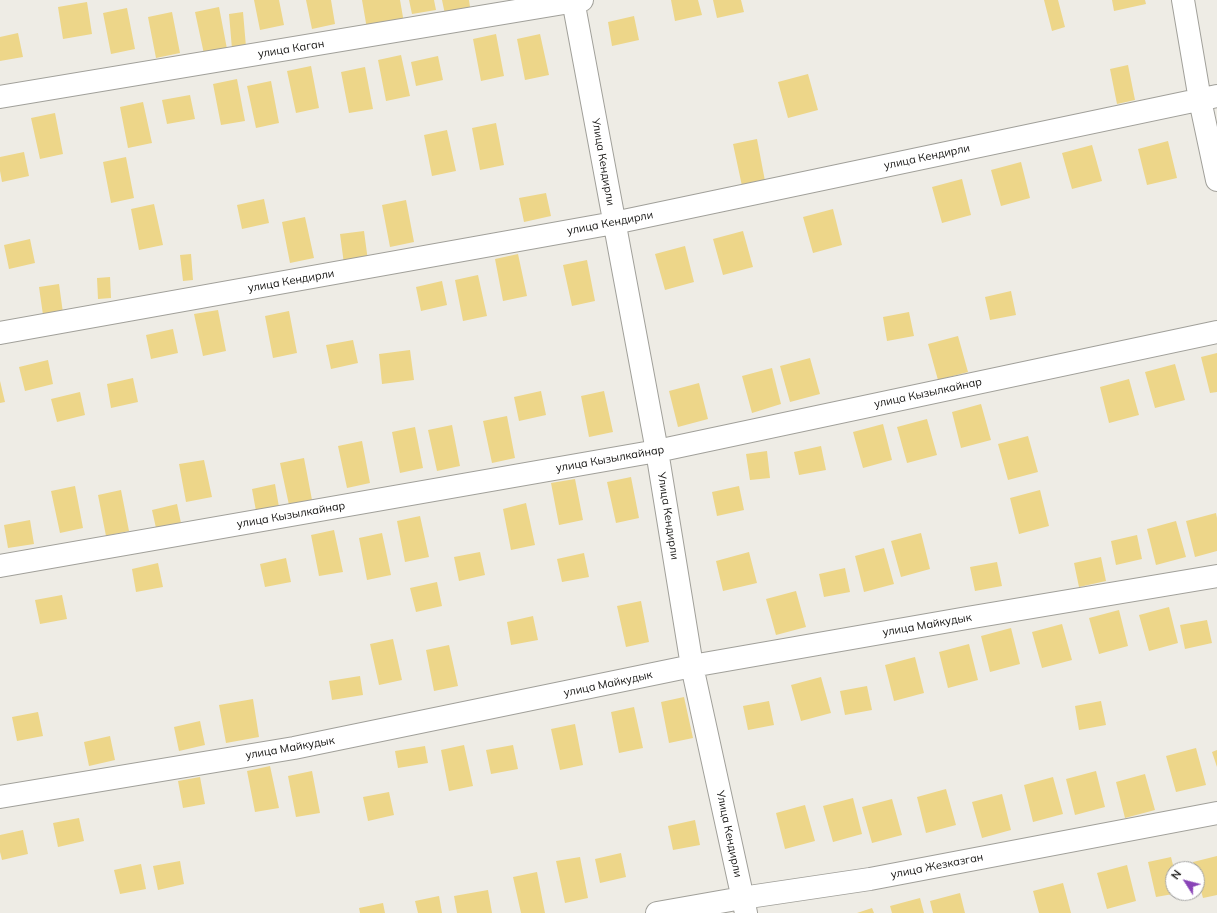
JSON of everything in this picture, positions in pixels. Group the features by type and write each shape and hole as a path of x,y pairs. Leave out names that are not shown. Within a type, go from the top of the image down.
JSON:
{"street":[{"path":"1182,0 1209,98 1217,180"},
{"name":"улица Каган","path":"0,97 576,1"},
{"name":"Улица Кендирли","path":"576,1 614,223 657,451 692,666 744,905"},
{"name":"улица Кендирли","path":"0,333 614,223 1209,98"},
{"name":"улица Кызылкайнар","path":"0,566 657,451 1217,332"},
{"name":"улица Майкудык","path":"0,797 294,748 692,666 1217,576"},
{"name":"улица Жезказган","path":"657,913 744,905 870,879 1217,813"}],"building":[{"path":"254,0 279,0 284,25 260,30"},
{"path":"306,0 331,0 335,24 312,29"},
{"path":"362,0 400,0 404,23 367,29"},
{"path":"409,0 434,0 436,10 412,14"},
{"path":"442,0 469,0 471,14 446,19"},
{"path":"671,0 698,0 702,15 675,21"},
{"path":"713,0 741,0 744,12 717,18"},
{"path":"1044,0 1058,0 1065,27 1052,31"},
{"path":"1112,0 1145,0 1146,4 1114,11"},
{"path":"87,2 92,34 63,39 58,7"},
{"path":"219,7 227,49 204,54 195,12"},
{"path":"127,8 135,49 111,54 103,13"},
{"path":"172,12 180,53 156,58 148,17"},
{"path":"243,12 246,47 232,49 229,14"},
{"path":"634,16 639,40 612,46 608,22"},
{"path":"18,33 23,57 0,61 0,37"},
{"path":"496,34 504,76 481,81 473,39"},
{"path":"540,34 549,75 525,80 517,39"},
{"path":"401,55 410,96 386,101 378,60"},
{"path":"438,56 443,80 416,86 411,62"},
{"path":"1128,65 1135,100 1117,104 1110,69"},
{"path":"311,66 319,108 296,113 287,71"},
{"path":"365,67 373,109 349,113 341,72"},
{"path":"808,74 818,110 788,118 778,82"},
{"path":"237,79 245,121 221,125 213,84"},
{"path":"271,81 279,123 256,128 247,86"},
{"path":"190,95 195,119 167,124 162,100"},
{"path":"143,102 152,143 128,148 120,107"},
{"path":"55,113 63,154 40,159 31,118"},
{"path":"496,123 504,165 480,170 472,128"},
{"path":"447,130 456,171 432,176 424,135"},
{"path":"757,139 765,181 742,186 733,144"},
{"path":"1168,141 1177,178 1147,185 1138,149"},
{"path":"1092,145 1102,181 1072,189 1062,153"},
{"path":"24,152 29,176 2,182 0,157"},
{"path":"126,157 134,198 111,203 103,162"},
{"path":"1021,162 1030,198 1001,206 991,170"},
{"path":"962,179 971,215 942,223 932,187"},
{"path":"546,193 551,216 524,222 519,198"},
{"path":"264,199 269,223 242,229 237,205"},
{"path":"406,200 414,242 390,247 382,205"},
{"path":"154,204 163,245 139,250 131,209"},
{"path":"833,209 842,245 813,253 803,217"},
{"path":"305,217 314,258 290,263 282,222"},
{"path":"364,231 368,261 344,264 340,234"},
{"path":"743,231 753,267 723,275 713,239"},
{"path":"30,239 35,263 9,269 4,245"},
{"path":"685,246 694,282 665,290 655,254"},
{"path":"191,254 193,280 183,281 180,255"},
{"path":"518,254 527,296 503,301 495,259"},
{"path":"587,260 595,301 572,306 563,265"},
{"path":"478,275 487,316 463,321 455,280"},
{"path":"110,277 111,298 98,299 97,278"},
{"path":"442,281 447,305 421,311 416,287"},
{"path":"59,284 63,313 43,315 39,287"},
{"path":"1011,291 1016,315 990,320 985,297"},
{"path":"218,310 226,351 203,356 194,314"},
{"path":"289,311 297,353 273,358 265,316"},
{"path":"909,312 914,336 887,341 883,317"},
{"path":"173,329 178,353 151,359 146,335"},
{"path":"958,336 968,372 938,380 928,344"},
{"path":"353,340 358,363 331,369 326,345"},
{"path":"410,350 414,380 382,384 379,354"},
{"path":"1217,353 1217,392 1210,393 1201,357"},
{"path":"810,358 820,394 790,402 780,366"},
{"path":"48,360 53,384 25,391 19,367"},
{"path":"1175,364 1185,400 1155,408 1145,372"},
{"path":"772,368 781,404 752,413 742,376"},
{"path":"133,378 138,402 111,408 107,384"},
{"path":"1129,379 1139,415 1109,423 1100,387"},
{"path":"0,381 5,402 0,403"},
{"path":"699,383 708,419 678,427 669,391"},
{"path":"541,391 546,415 519,421 514,397"},
{"path":"604,391 613,432 589,437 581,396"},
{"path":"80,392 85,415 57,422 51,399"},
{"path":"981,404 991,440 961,448 952,412"},
{"path":"507,416 515,458 492,463 483,421"},
{"path":"927,419 937,455 907,463 897,427"},
{"path":"883,424 892,460 863,468 853,432"},
{"path":"452,425 460,466 437,471 428,430"},
{"path":"415,427 423,468 400,473 392,432"},
{"path":"1028,436 1038,472 1008,480 998,444"},
{"path":"362,441 370,483 347,488 338,446"},
{"path":"821,446 826,470 799,475 794,452"},
{"path":"767,451 770,478 750,480 746,454"},
{"path":"304,458 312,500 289,505 280,463"},
{"path":"204,460 212,497 186,502 179,464"},
{"path":"631,477 639,518 616,523 607,482"},
{"path":"575,479 583,520 559,525 551,483"},
{"path":"275,484 279,507 256,511 252,489"},
{"path":"75,486 83,528 60,533 51,491"},
{"path":"739,486 744,510 717,516 712,492"},
{"path":"121,490 129,531 106,536 98,495"},
{"path":"1040,490 1049,526 1019,534 1010,498"},
{"path":"526,503 535,545 511,550 503,509"},
{"path":"177,504 181,523 156,528 152,510"},
{"path":"1216,513 1217,551 1195,557 1186,521"},
{"path":"420,516 429,557 405,562 397,521"},
{"path":"30,520 34,544 8,548 4,525"},
{"path":"1176,521 1186,557 1156,565 1147,529"},
{"path":"334,530 343,572 319,576 311,535"},
{"path":"382,533 391,575 367,580 359,538"},
{"path":"921,533 930,569 901,577 891,541"},
{"path":"1137,535 1142,559 1116,565 1111,541"},
{"path":"884,548 894,584 864,592 855,556"},
{"path":"480,552 485,575 459,581 454,557"},
{"path":"749,552 757,583 723,591 716,561"},
{"path":"584,553 589,577 562,582 557,559"},
{"path":"1101,557 1106,581 1079,587 1074,563"},
{"path":"286,558 291,582 265,587 260,564"},
{"path":"997,562 1002,586 975,591 970,567"},
{"path":"158,563 163,587 136,592 132,569"},
{"path":"845,568 850,592 824,597 819,574"},
{"path":"437,582 442,606 416,612 410,588"},
{"path":"796,591 806,627 776,635 766,599"},
{"path":"62,595 67,619 40,624 35,600"},
{"path":"641,601 649,642 626,647 617,606"},
{"path":"1169,607 1178,643 1149,651 1139,615"},
{"path":"1119,610 1128,646 1099,654 1089,618"},
{"path":"533,616 538,640 511,645 507,622"},
{"path":"1207,620 1212,643 1185,649 1180,625"},
{"path":"1062,624 1072,660 1042,668 1032,632"},
{"path":"1011,628 1020,664 990,672 981,636"},
{"path":"393,639 402,680 379,685 370,644"},
{"path":"969,644 978,680 948,688 939,652"},
{"path":"449,645 458,686 434,691 426,650"},
{"path":"915,657 924,693 894,701 885,665"},
{"path":"360,676 363,695 332,700 329,681"},
{"path":"821,677 831,713 801,721 791,685"},
{"path":"867,686 872,710 845,715 840,691"},
{"path":"684,697 693,738 669,743 661,702"},
{"path":"253,699 259,737 226,743 219,705"},
{"path":"769,701 774,725 748,730 743,706"},
{"path":"1101,701 1106,725 1079,730 1075,706"},
{"path":"634,707 643,748 619,753 611,712"},
{"path":"38,712 43,736 17,741 12,717"},
{"path":"200,721 205,745 179,751 174,727"},
{"path":"575,724 583,765 560,770 551,729"},
{"path":"110,736 115,760 89,766 84,742"},
{"path":"464,745 473,786 449,791 441,750"},
{"path":"513,745 518,769 491,774 486,750"},
{"path":"425,746 428,763 398,768 395,751"},
{"path":"1196,748 1206,785 1176,792 1166,756"},
{"path":"1217,750 1217,767 1212,752"},
{"path":"270,766 279,808 255,812 247,771"},
{"path":"312,771 320,813 296,817 288,776"},
{"path":"1096,771 1105,807 1075,815 1066,779"},
{"path":"1145,774 1155,810 1125,818 1116,782"},
{"path":"200,777 205,804 183,808 178,781"},
{"path":"1053,777 1063,814 1033,822 1024,785"},
{"path":"946,789 956,825 926,833 917,797"},
{"path":"389,792 394,815 368,821 363,797"},
{"path":"1002,794 1011,830 982,838 972,802"},
{"path":"853,798 862,834 833,842 823,806"},
{"path":"892,799 902,835 872,843 862,807"},
{"path":"805,805 815,841 785,849 776,813"},
{"path":"79,818 84,841 58,847 53,823"},
{"path":"695,820 700,845 673,850 668,826"},
{"path":"23,830 28,854 2,860 0,852 0,835"},
{"path":"621,853 626,877 600,883 595,859"},
{"path":"1217,856 1217,895 1205,898 1205,861 1197,861"},
{"path":"580,857 588,898 565,903 556,861"},
{"path":"1171,857 1172,861 1165,861 1165,895 1156,897 1148,862"},
{"path":"180,861 184,884 158,890 153,866"},
{"path":"141,864 146,889 120,894 114,870"},
{"path":"1127,865 1136,901 1107,909 1097,873"},
{"path":"537,872 545,913 521,913 513,877"},
{"path":"1063,883 1071,913 1039,913 1033,891"},
{"path":"488,890 492,913 457,913 454,896"},
{"path":"960,893 965,913 933,913 930,901"},
{"path":"439,896 442,913 418,913 415,901"},
{"path":"920,898 924,913 892,913 890,906"},
{"path":"383,903 385,913 360,913 359,908"},
{"path":"872,908 874,913 857,913"}]}
